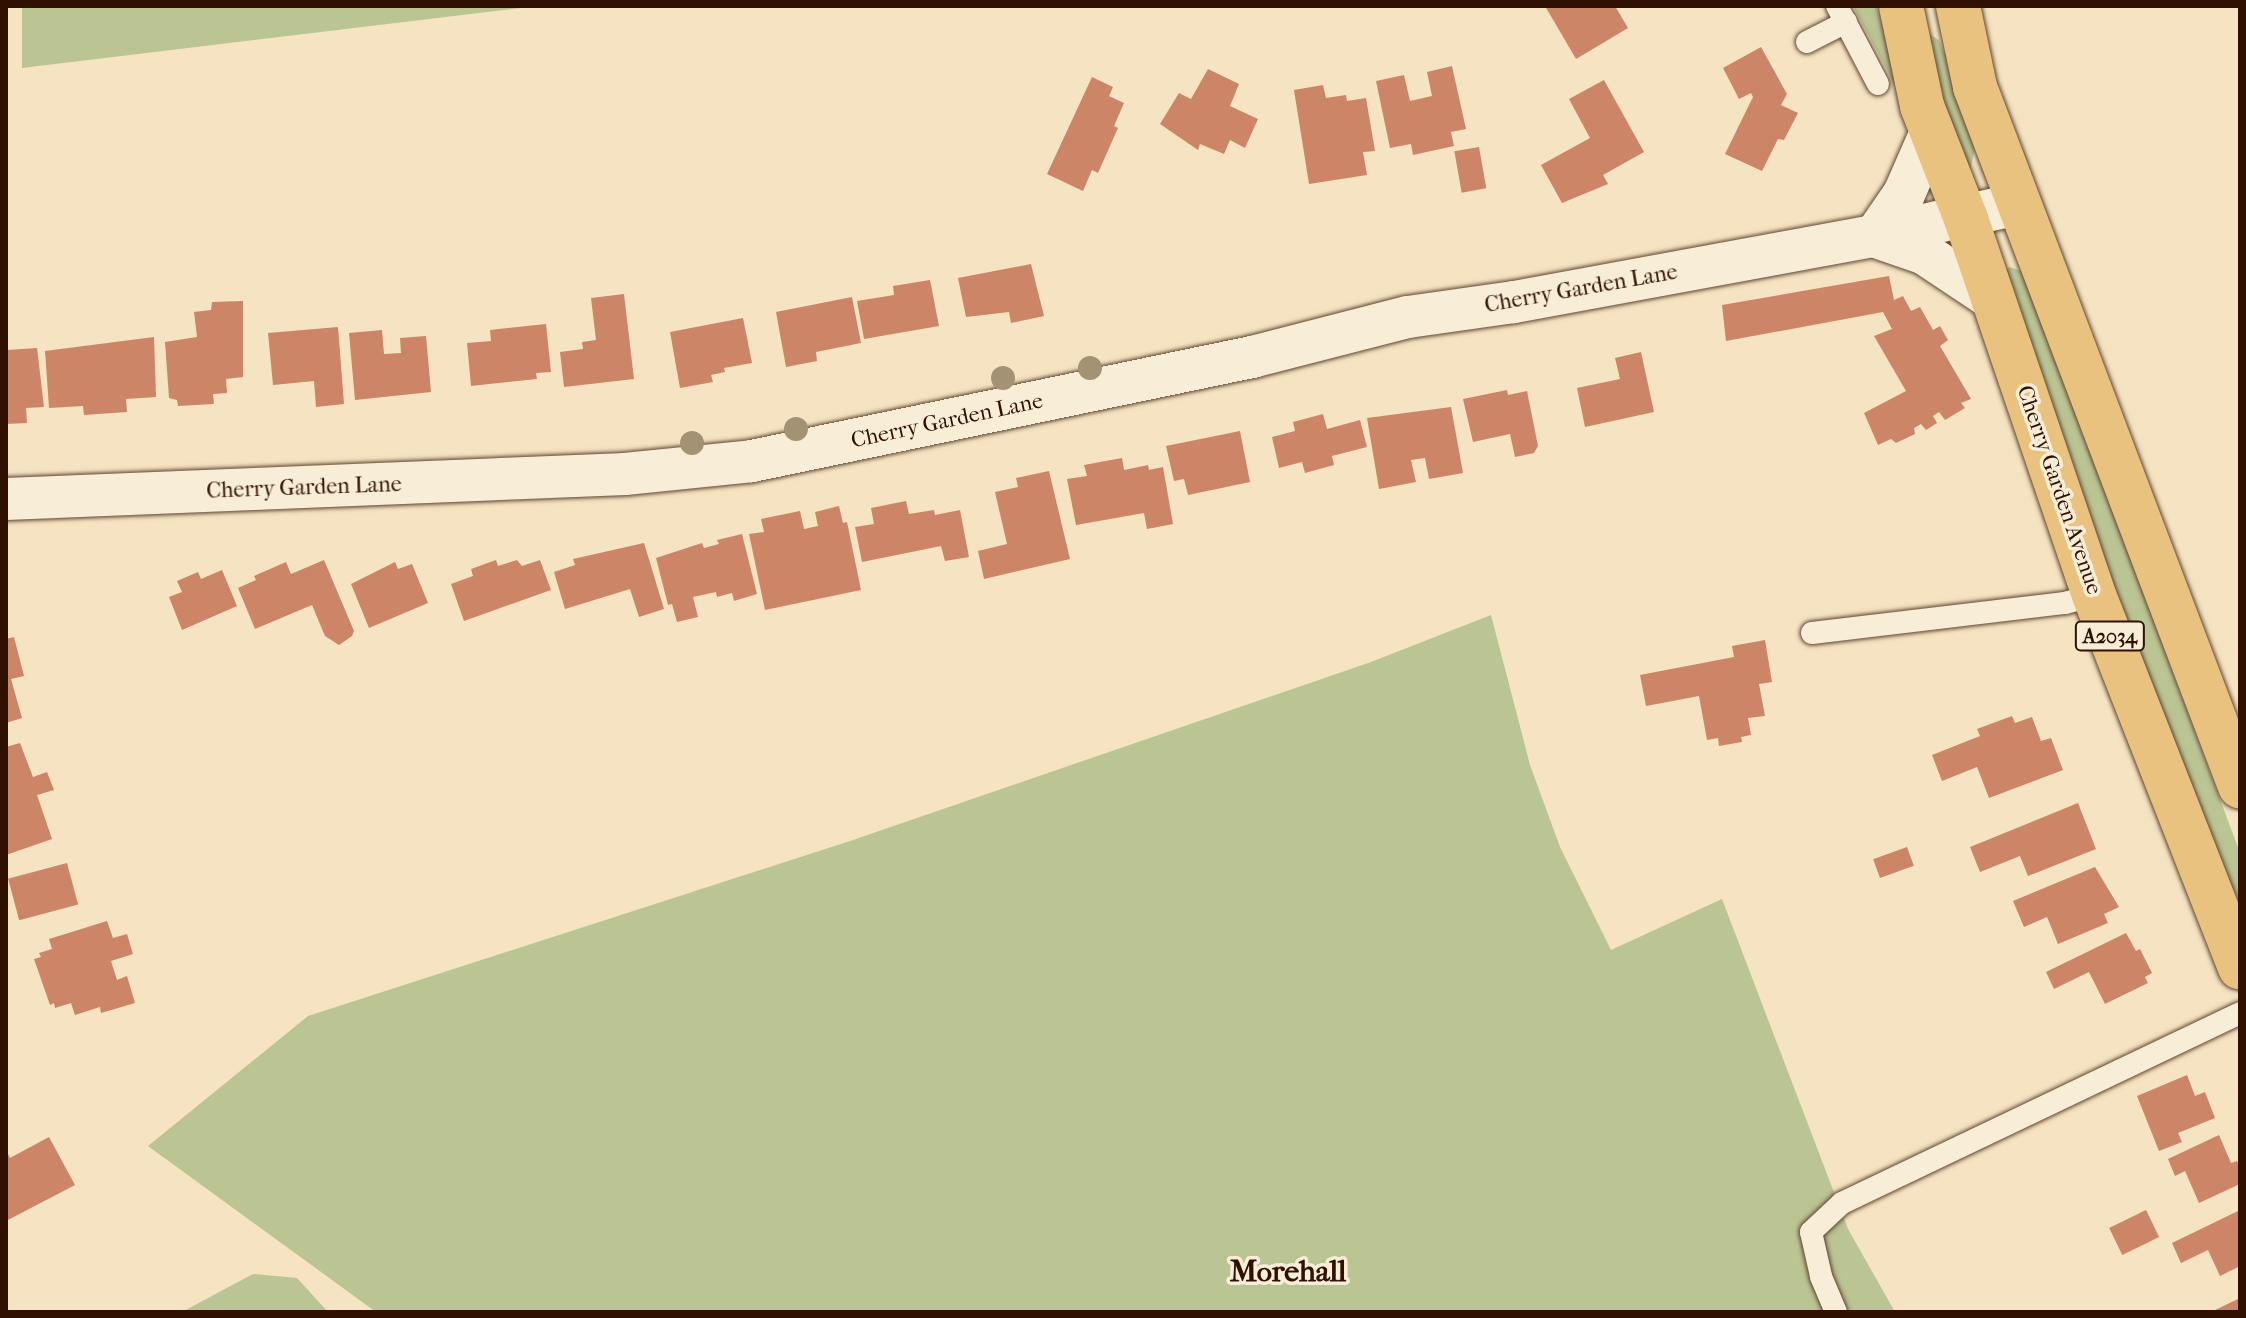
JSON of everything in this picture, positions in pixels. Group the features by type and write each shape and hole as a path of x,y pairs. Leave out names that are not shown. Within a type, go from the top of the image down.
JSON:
{"main road":[{"name":"Cherry Garden Avenue","path":"1901,6 1922,106 1966,219 2094,595 2240,967"},
{"name":"A2034","path":"1958,6 1975,87 2240,786"}],"street":[{"path":"1932,130 1904,194 1875,236 1925,254 1994,300"},
{"name":"Cherry Garden Lane","path":"6,499 625,474 752,461 1252,357 1408,317 1514,302 1875,236 1966,219 2018,204"}],"lane":[{"path":"1807,42 1842,14 1878,84"},
{"path":"1812,633 2065,603 2094,595"},
{"path":"1836,1312 1821,1276 1811,1232 1842,1203 2240,1013"}],"green space":[{"path":"22,6 537,6 22,68"},
{"path":"1853,6 1876,6 1903,88 1898,91"},
{"path":"1929,34 1939,40 1978,134 1970,171 1917,42"},
{"path":"2010,267 2025,276 2240,853 2240,924 2124,621 2003,271"},
{"path":"1491,615 1530,765 1560,847 1611,950 1722,899 1848,1229 1895,1312 376,1312 148,1146 308,1016 850,841 1371,662"},
{"path":"253,1274 297,1278 328,1312 182,1312"}],"building":[{"path":"1545,6 1615,6 1628,28 1576,59"},
{"path":"1761,47 1787,94 1781,105 1798,113 1784,140 1778,139 1762,171 1725,154 1753,97 1751,93 1739,99 1723,68"},
{"path":"1452,66 1466,129 1451,132 1454,146 1413,155 1411,144 1390,148 1376,81 1404,75 1410,101 1432,96 1427,72"},
{"path":"1208,69 1239,84 1230,106 1258,119 1245,148 1230,140 1224,154 1200,144 1198,150 1160,124 1179,93 1191,99"},
{"path":"1092,77 1113,87 1109,96 1124,103 1114,126 1118,128 1098,173 1092,170 1083,191 1047,174"},
{"path":"1604,80 1644,152 1603,175 1608,184 1562,203 1541,165 1590,138 1569,99"},
{"path":"1323,85 1326,98 1346,95 1347,101 1366,98 1375,151 1363,152 1367,175 1309,184 1294,90"},
{"path":"1479,147 1486,188 1462,193 1454,151"},
{"path":"1031,264 1044,316 1011,323 1009,312 966,317 958,278"},
{"path":"1889,276 1894,300 1903,296 1911,311 1920,307 1933,330 1940,326 1948,340 1940,346 1971,399 1961,403 1965,408 1945,420 1939,412 1933,416 1937,423 1926,430 1921,424 1914,428 1915,434 1896,443 1891,439 1878,445 1864,413 1906,391 1874,336 1892,329 1883,312 1726,341 1722,305"},
{"path":"930,280 939,326 864,339 857,301 894,295 893,286"},
{"path":"624,294 634,379 564,387 560,352 583,349 582,342 596,340 591,298"},
{"path":"852,297 861,343 816,352 817,361 786,367 776,312"},
{"path":"243,301 243,377 226,379 227,393 213,394 214,404 178,406 177,400 169,398 165,342 197,337 194,312 211,310 212,302"},
{"path":"743,318 752,363 724,368 725,372 711,375 713,382 680,388 670,332"},
{"path":"546,324 551,372 536,373 537,379 471,386 467,343 491,341 490,330"},
{"path":"338,327 344,404 316,407 314,381 273,385 268,333"},
{"path":"382,330 384,354 401,353 400,338 426,336 431,392 355,400 349,333"},
{"path":"154,337 156,397 126,399 127,412 84,415 83,406 49,408 45,351"},
{"path":"37,348 44,407 26,408 27,423 6,424 6,350"},
{"path":"1641,352 1654,412 1585,427 1577,388 1620,379 1615,358"},
{"path":"1507,390 1508,395 1527,391 1538,446 1534,453 1515,457 1510,434 1473,442 1463,399"},
{"path":"1451,407 1463,473 1429,479 1425,458 1411,460 1416,482 1379,489 1367,418"},
{"path":"1323,414 1327,429 1360,420 1367,447 1332,456 1334,465 1305,473 1302,462 1279,468 1272,437 1295,431 1293,422"},
{"path":"1240,431 1250,482 1188,495 1184,479 1174,481 1166,446"},
{"path":"1122,458 1124,470 1148,465 1149,470 1163,467 1173,524 1147,529 1144,513 1076,525 1067,479 1087,476 1084,465"},
{"path":"1049,471 1070,559 984,579 978,551 1007,544 995,492 1018,487 1016,478"},
{"path":"906,501 909,514 934,510 935,515 960,510 969,557 945,561 941,546 862,562 855,527 874,524 871,508"},
{"path":"839,506 843,523 847,522 861,590 765,610 749,534 764,532 761,519 800,511 804,529 818,526 815,512"},
{"path":"742,534 757,594 734,601 732,593 717,597 716,592 693,597 698,617 677,622 672,604 668,605 656,558 702,543 704,548 719,544 717,540"},
{"path":"644,543 664,609 639,617 630,589 565,609 554,572 575,565 573,559"},
{"path":"324,560 354,631 352,636 339,645 325,636 312,605 255,629 238,588 256,580 254,576 286,562 291,574"},
{"path":"496,560 498,566 517,560 522,566 540,560 551,590 464,621 451,584 473,576 471,569"},
{"path":"395,562 398,569 412,564 428,603 369,628 351,584"},
{"path":"222,570 237,606 182,630 169,597 182,592 177,581 198,572 201,579"},
{"path":"14,637 24,676 11,679 22,718 6,723 6,639"},
{"path":"1765,640 1772,682 1759,684 1765,716 1748,718 1751,735 1741,737 1742,742 1719,746 1718,738 1707,740 1699,696 1646,706 1640,675 1734,657 1732,646"},
{"path":"2012,716 2015,723 2032,717 2041,741 2051,738 2063,770 1989,798 1977,767 1942,781 1932,755 1980,736 1977,729"},
{"path":"20,743 33,777 47,772 54,790 37,795 52,839 6,855 6,747"},
{"path":"2078,803 2096,849 2028,876 2020,856 1980,872 1970,847"},
{"path":"1907,847 1914,866 1880,878 1873,859"},
{"path":"67,863 78,905 19,920 8,879"},
{"path":"2095,867 2119,907 2104,914 2108,923 2058,944 2047,917 2024,927 2013,901"},
{"path":"107,921 113,938 127,934 133,954 111,961 117,980 127,976 135,1003 101,1013 100,1007 75,1015 71,1003 55,1008 54,1003 50,1005 34,959 41,957 39,953 52,949 49,939"},
{"path":"2126,933 2136,951 2140,949 2152,973 2145,977 2148,983 2105,1004 2089,972 2054,989 2046,972"},
{"path":"2187,1075 2195,1096 2205,1092 2215,1118 2178,1133 2182,1142 2159,1151 2137,1096"},
{"path":"2219,1135 2231,1163 2237,1161 2240,1168 2240,1184 2199,1203 2185,1171 2175,1176 2168,1159"},
{"path":"49,1137 75,1185 6,1221 6,1150 10,1158"},
{"path":"2146,1210 2159,1237 2122,1255 2109,1228"},
{"path":"2240,1210 2240,1266 2220,1276 2208,1250 2181,1263 2172,1243"},
{"path":"2240,1298 2240,1312 2211,1312"}],"district":[{"name":"Morehall","path":"1288,1272"}]}
